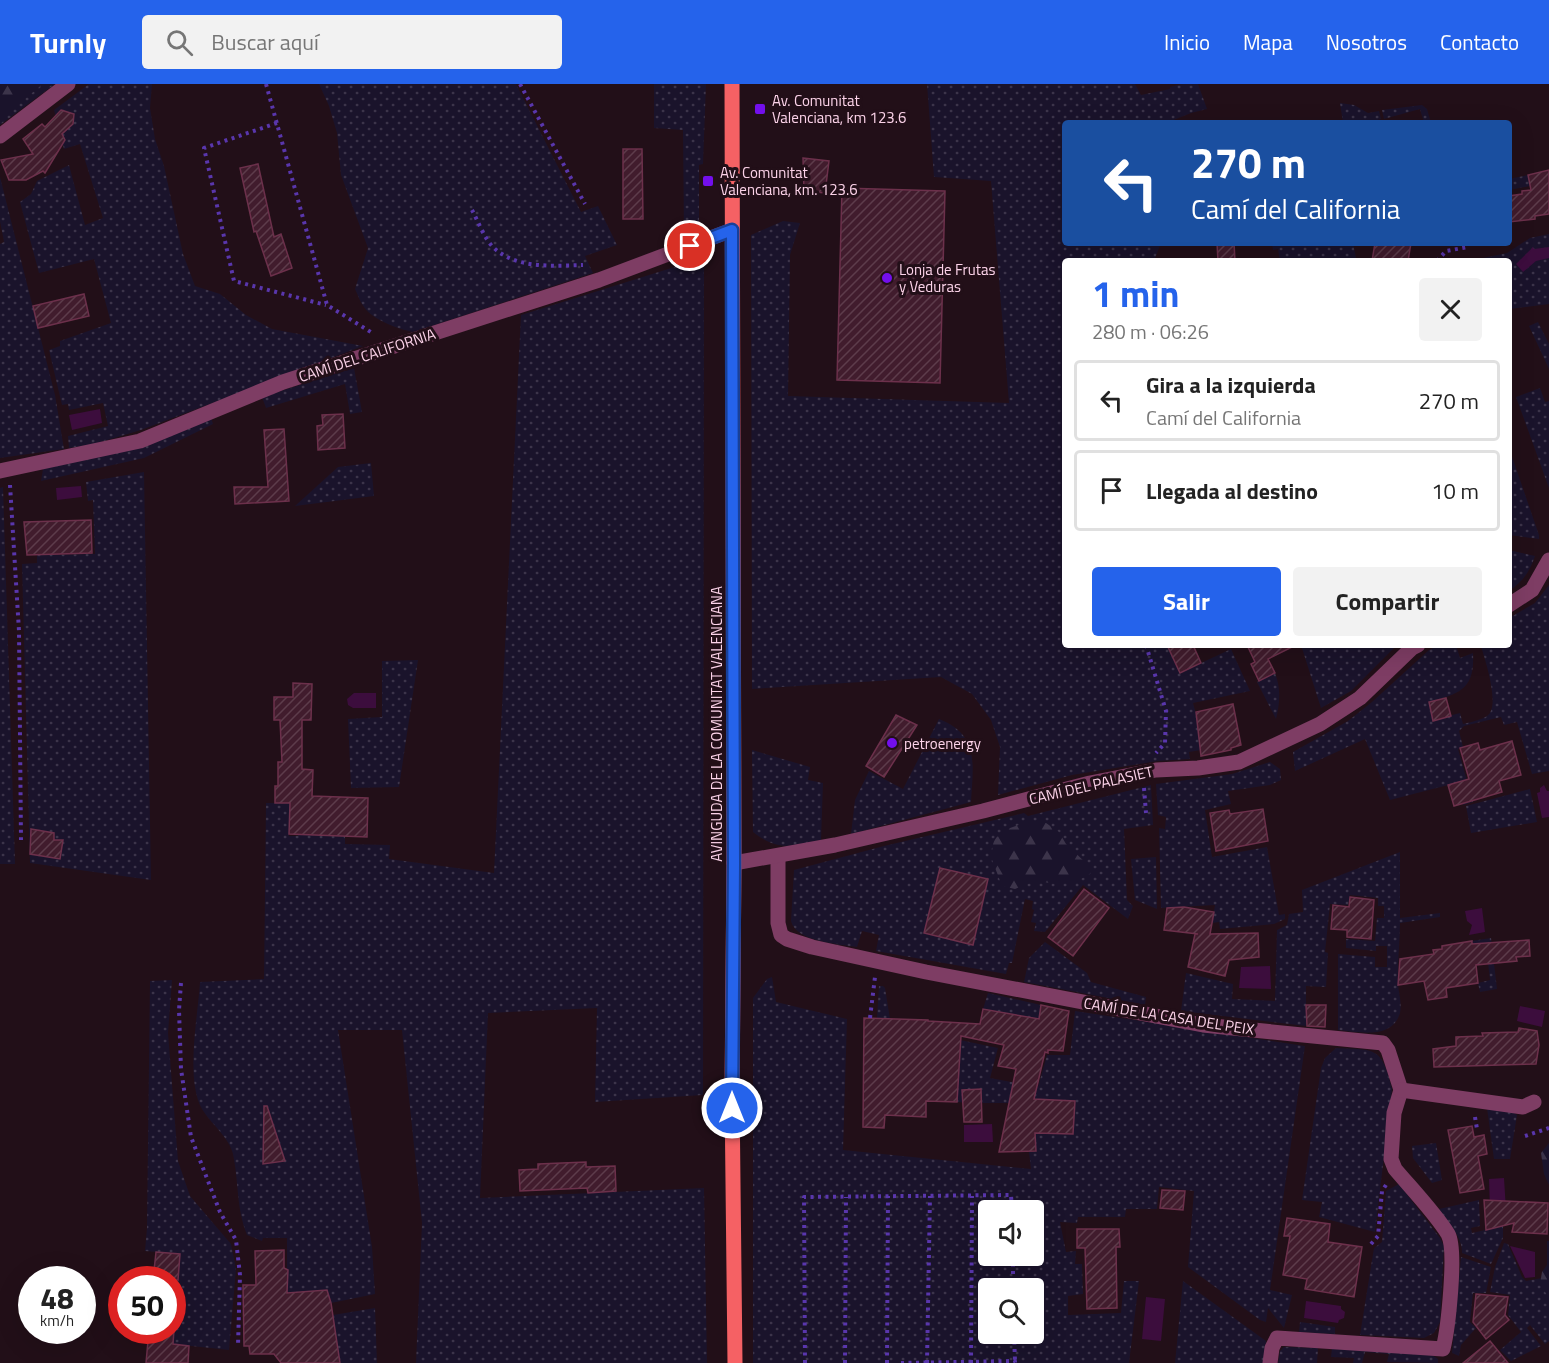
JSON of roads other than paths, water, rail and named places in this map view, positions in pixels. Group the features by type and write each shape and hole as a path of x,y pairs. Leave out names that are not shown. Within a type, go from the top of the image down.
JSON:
{"main road":[{"name":"AVINGUDA DE LA COMUNITAT VALENCIANA","path":"732,84 734,863 732,1101 735,1363"}],"lane":[{"path":"0,136 68,84"},
{"name":"CAMÍ DEL CALIFORNIA","path":"4,470 140,441 283,382 614,274 732,230"},
{"path":"1512,603 1532,590 1549,560"},
{"name":"CAMÍ DEL PALASIET","path":"734,863 778,856 983,811 1090,783 1141,773 1239,762 1320,724 1360,698 1412,648"},
{"name":"CAMÍ DE LA CASA DEL PEIX","path":"778,856 778,923 781,935 787,939 812,947 933,973 1181,1021 1383,1043 1388,1050 1401,1090"},
{"path":"1270,1363 1272,1348 1277,1338 1443,1356 1447,1334 1452,1250 1449,1235 1395,1169 1391,1158 1394,1113 1401,1090 1523,1107 1533,1102"}],"place":[{"name":"Av. Comunitat Valenciana, km 123.6","path":"760,109"},
{"name":"Av. Comunitat Valenciana, km. 123.6","path":"708,181"},
{"name":"Lonja de Frutas y Veduras","path":"887,278"},
{"name":"petroenergy","path":"892,743"}]}
